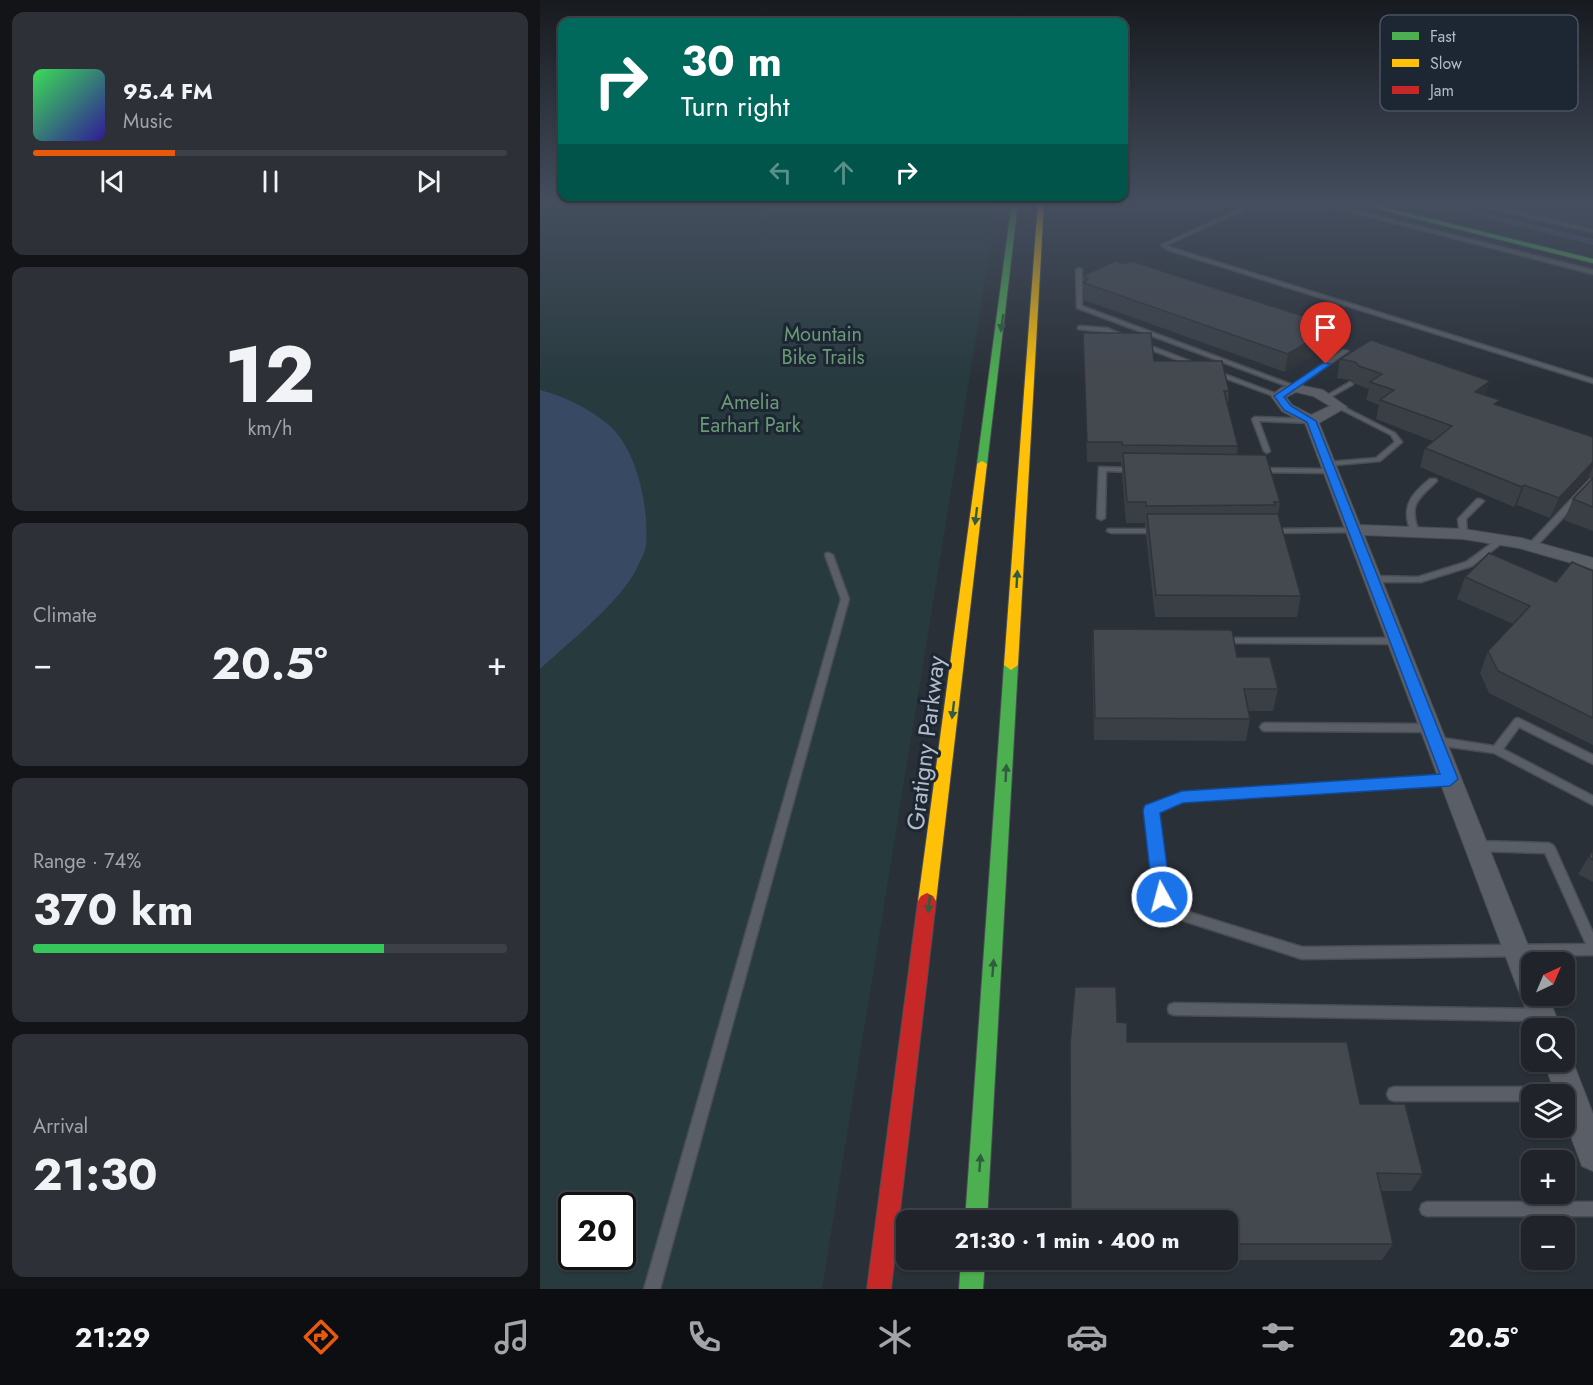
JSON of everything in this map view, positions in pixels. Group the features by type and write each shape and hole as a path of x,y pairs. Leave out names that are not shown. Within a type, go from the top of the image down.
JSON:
{"main road":[{"name":"Gratigny Parkway","path":"879,1289 1007,262"},
{"path":"977,1210 1037,262"},
{"path":"971,1289 972,1270"}],"street":[{"path":"1312,426 1340,407 1327,396 1316,391 1294,387 1278,396 1287,408 1312,426 1356,530 1538,1007"},
{"path":"1356,530 1464,534 1532,546 1593,564"},
{"path":"1575,1105 1593,1155"}],"lane":[{"path":"1212,262 1593,381"},
{"path":"1554,262 1593,272"},
{"path":"1079,270 1079,307 1294,387 1345,351"},
{"path":"1080,328 1107,330 1129,341 1119,343"},
{"path":"1140,343 1202,367"},
{"path":"1212,371 1278,396"},
{"path":"1327,396 1350,384"},
{"path":"1246,470 1329,467 1377,460 1399,442 1393,434 1340,407"},
{"path":"1267,451 1255,419 1312,426"},
{"path":"1101,518 1102,470 1138,470"},
{"path":"1532,546 1593,480"},
{"path":"1415,532 1408,517 1411,502 1432,481"},
{"path":"1464,534 1462,519 1480,501"},
{"path":"1263,531 1356,530"},
{"path":"1111,531 1169,531"},
{"path":"1374,579 1418,580 1469,564 1502,540"},
{"path":"652,1289 845,599 829,555"},
{"path":"1210,641 1398,641"},
{"path":"1496,750 1518,722 1593,760"},
{"path":"1265,727 1434,734 1496,750 1593,801"},
{"path":"1450,779 1182,797 1161,805 1151,810 1162,897 1188,917 1302,953 1517,952 1593,947 1549,848 1477,846"},
{"path":"1173,1008 1538,1007"},
{"path":"1394,1094 1521,1094"},
{"path":"1427,1209 1593,1209"}],"green space":[{"name":"Amelia Earhart Park","path":"540,262 988,262 822,1289 540,1289"}],"water":[{"path":"540,390 585,408 602,419 619,436 640,481 646,514 646,545 636,570 617,596 540,669"}],"building":[{"path":"1113,262 1124,264 1135,262 1334,326 1288,354 1084,283 1088,279 1084,275"},
{"path":"1083,333 1151,333 1154,361 1222,361 1229,391 1224,391 1238,446 1122,445 1122,442 1087,442"},
{"path":"1371,340 1490,381 1475,392 1500,400 1494,404 1593,437 1593,462 1559,498 1524,485 1522,487 1425,448 1452,426 1380,400 1394,390 1370,382 1382,374 1359,366 1355,362 1340,359"},
{"path":"1123,453 1266,455 1280,502 1274,502 1275,505 1146,506 1146,502 1127,502"},
{"path":"1593,478 1593,507 1573,499"},
{"path":"1147,514 1278,514 1301,596 1156,595"},
{"path":"1489,553 1556,582 1572,562 1593,571 1593,718 1498,671 1488,651 1530,606 1465,577"},
{"path":"1093,629 1232,630 1237,657 1270,657 1278,689 1244,689 1250,719 1095,718"},
{"path":"1075,987 1116,987 1117,1022 1127,1023 1127,1042 1347,1042 1360,1104 1405,1104 1423,1174 1377,1173 1393,1244 1238,1244 1238,1210 1071,1210 1070,1043"}],"traffic: fast":[{"path":"982,464 1007,262"},
{"path":"977,1210 1011,665"},
{"path":"971,1289 972,1270"}],"traffic: slow":[{"path":"1011,665 1037,262"},
{"path":"927,901 982,464"}],"traffic: jam":[{"path":"879,1289 927,901"}],"route":[{"path":"1162,897 1151,810 1182,797 1450,779 1356,530 1313,431 1311,421 1287,408 1278,396 1326,364"}],"park label":[{"name":"Mountain Bike Trails","path":"823,346"}]}
